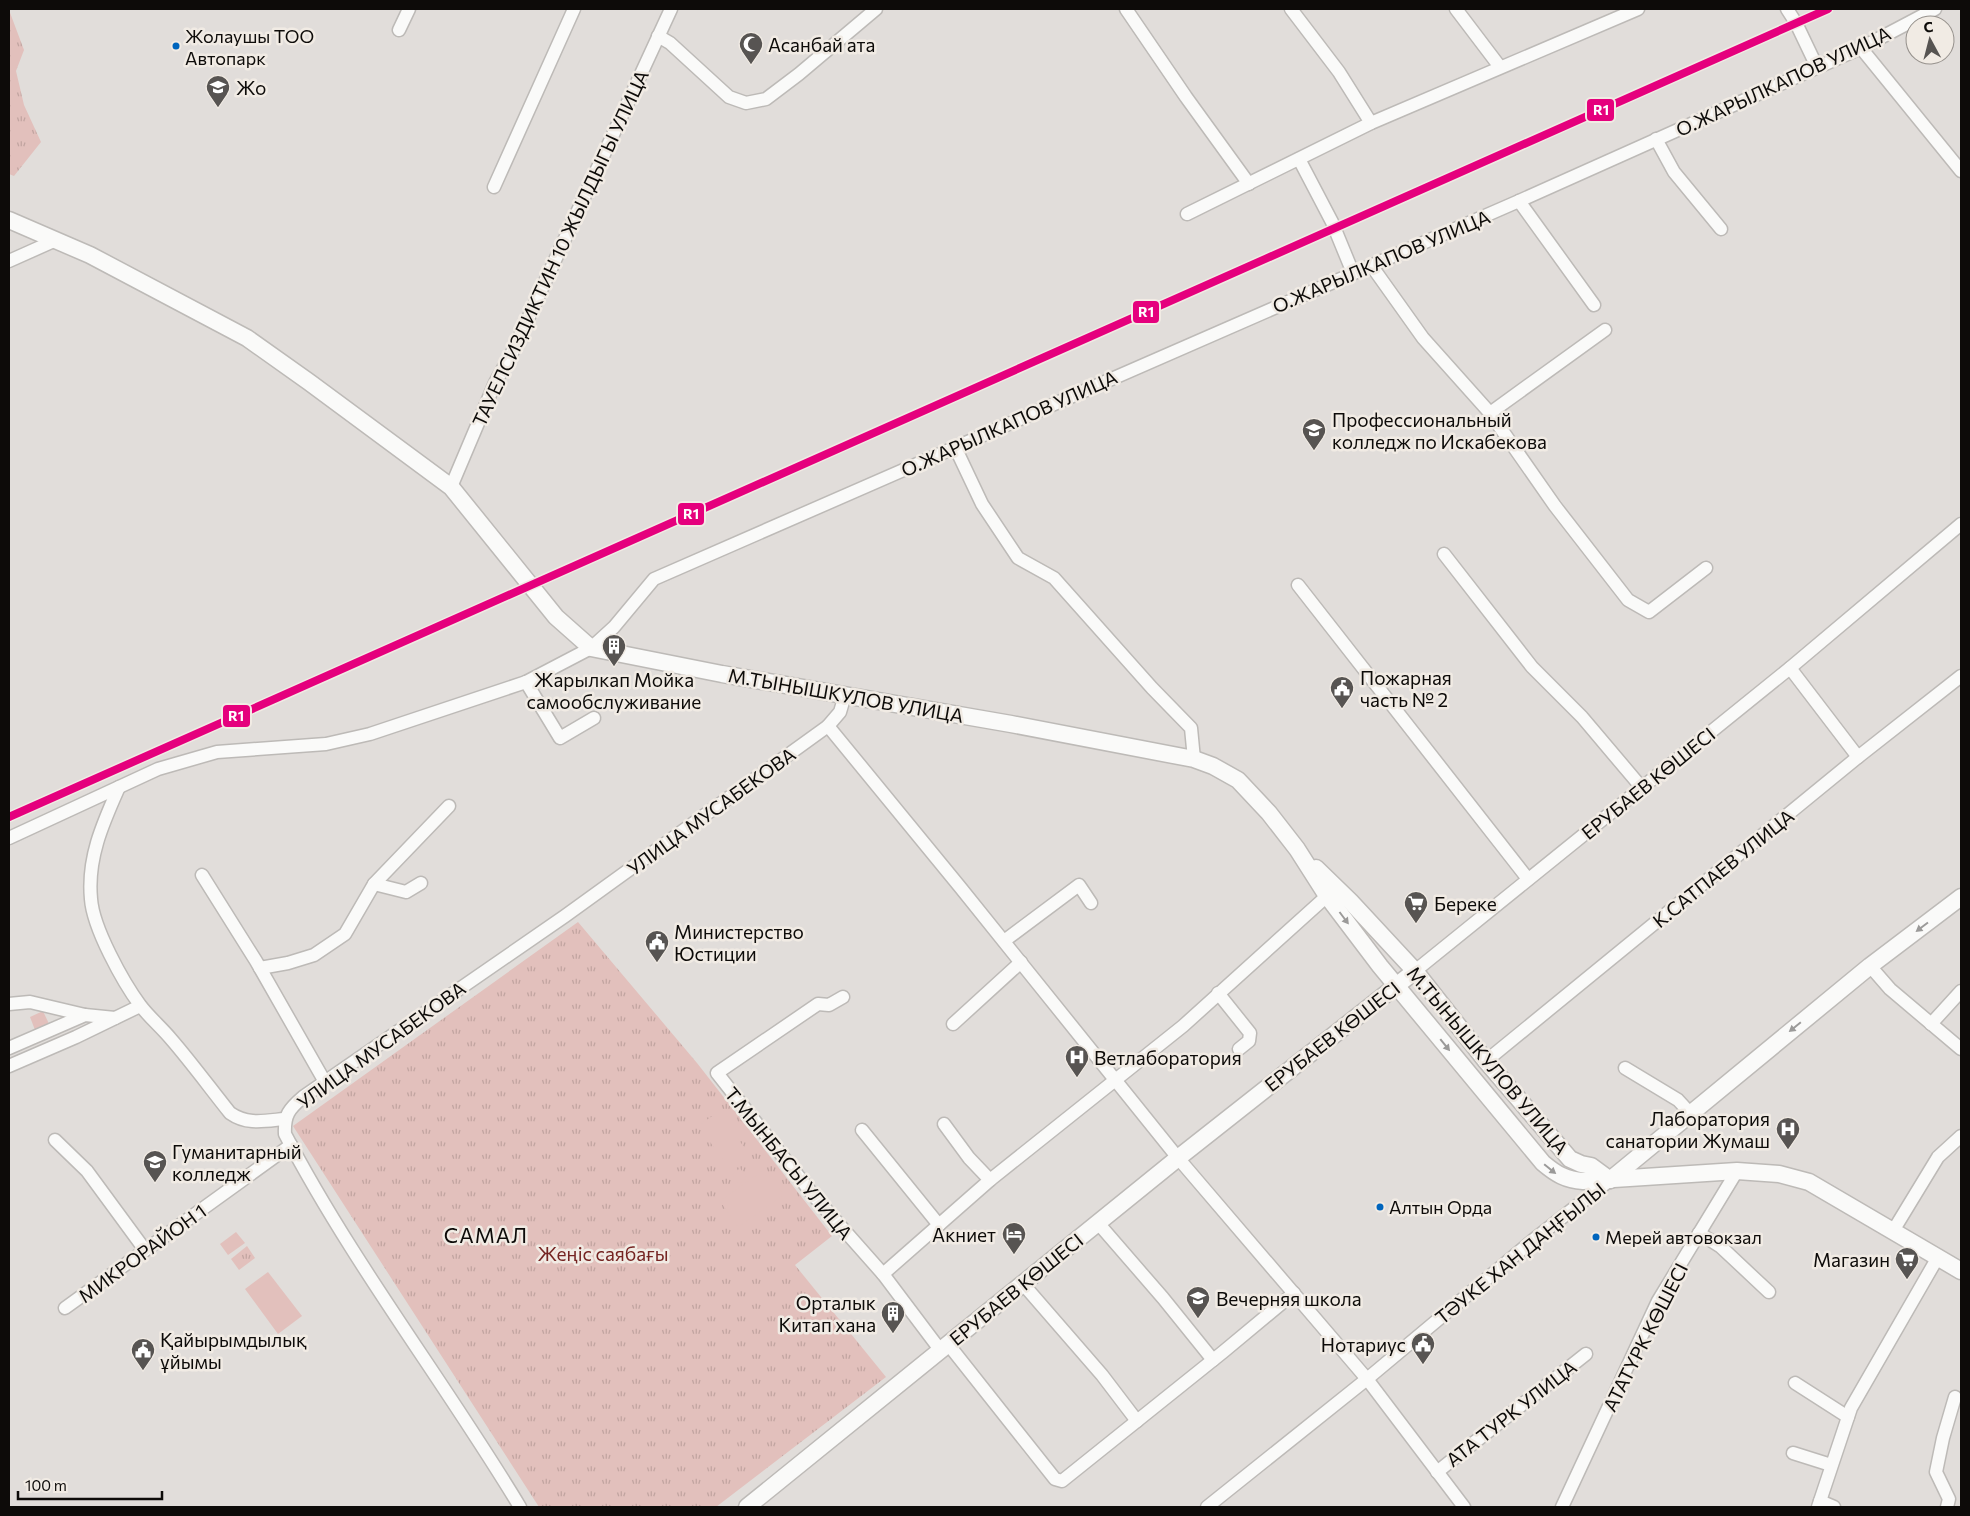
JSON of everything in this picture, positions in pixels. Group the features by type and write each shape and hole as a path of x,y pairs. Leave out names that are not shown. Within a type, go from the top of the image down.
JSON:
{"main road":[{"path":"9,220 111,266 247,338 451,487 556,617 591,648"},
{"name":"М.ТЫНЫШКУЛОВ УЛИЦА","path":"591,648 722,674 1011,724 1194,759 1213,766 1238,780 1270,814 1297,849 1327,896 1397,986 1543,1163 1558,1175 1571,1180 1610,1180"},
{"name":"М.ТЫНЫШКУЛОВ УЛИЦА","path":"1297,849 1350,901 1415,971 1486,1062 1570,1159 1591,1166 1610,1180"},
{"path":"1610,1180 1870,966 1961,897"},
{"name":"ЕРУБАЕВ КӨШЕСІ","path":"747,1507 1178,1158 1415,971"},
{"name":"ТӘУКЕ ХАН ДАҢҒЫЛЫ","path":"1610,1180 1737,1171 1779,1174 1809,1182 1961,1272"}],"street":[{"path":"399,30 409,9"},
{"path":"494,187 574,9"},
{"name":"ТАУЕЛСИЗДИКТИН 10 ЖЫЛДЫГЫ УЛИЦА","path":"451,487 495,383 514,349 671,9"},
{"path":"658,36 670,43 729,97 746,103 766,99 799,74 876,9"},
{"path":"1126,9 1186,97 1249,184"},
{"path":"1291,9 1339,72 1371,124"},
{"path":"1456,9 1500,68"},
{"path":"1187,214 1371,124 1624,12 1638,9"},
{"path":"1787,9 1796,23 1817,67"},
{"name":"О.ЖАРЫЛКАПОВ УЛИЦА","path":"9,838 158,769 217,752 326,744 370,734 526,682 591,648 614,627 654,579 1519,201 1861,48 1935,9"},
{"path":"1861,48 1961,171"},
{"name":"О.ЖАРЫЛКАПОВ УЛИЦА","path":"1656,139 1674,172 1721,229"},
{"path":"1299,159 1332,222 1352,273"},
{"path":"1519,201 1594,305"},
{"path":"9,261 56,240"},
{"path":"1371,265 1423,338 1490,413 1555,506 1628,600 1649,612 1706,568"},
{"path":"1490,413 1605,330"},
{"path":"955,447 982,504 1018,558 1054,578 1152,688 1191,728 1194,759"},
{"name":"ЕРУБАЕВ КӨШЕСІ","path":"1415,971 1790,668 1961,524"},
{"path":"1444,554 1532,667 1582,717 1642,788"},
{"path":"1298,585 1528,879"},
{"path":"1790,668 1858,757"},
{"name":"К.САТПАЕВ УЛИЦА","path":"1486,1062 1858,757 1961,676"},
{"path":"526,682 560,738 594,718"},
{"path":"845,695 840,712 828,726 1178,1158 1367,1379 1464,1507"},
{"name":"УЛИЦА МУСАБЕКОВА","path":"520,1507 420,1350 328,1212 290,1145 285,1134 284,1120 292,1106 325,1082 565,916 828,726"},
{"path":"119,786 100,829 94,852 90,900 100,933 122,979 140,1006 171,1039 230,1113 240,1120 284,1120"},
{"path":"260,968 288,963 314,955 345,934 374,884 449,806"},
{"path":"202,875 260,968 325,1082"},
{"path":"374,884 406,892 422,883"},
{"path":"1004,941 1079,884 1091,904"},
{"path":"883,1274 990,1180 1183,1026 1327,896"},
{"path":"953,1024 1021,962"},
{"path":"1870,966 1890,989 1961,1049"},
{"path":"1931,1024 1961,991"},
{"path":"1218,993 1250,1033 1249,1041 1239,1049"},
{"name":"Т.МЫНБАСЫ УЛИЦА","path":"844,996 830,1005 818,1004 717,1074 814,1196 883,1274 1055,1479 1058,1481 1062,1480 1137,1421"},
{"path":"9,1004 30,1002 85,1015 115,1018"},
{"path":"9,1066 140,1006"},
{"path":"9,1048 85,1015"},
{"path":"1625,1068 1678,1100 1690,1113"},
{"path":"944,1124 969,1158 990,1180"},
{"path":"862,1130 939,1226"},
{"path":"1893,1231 1938,1157 1961,1136"},
{"path":"55,1140 87,1171 145,1250"},
{"name":"МИКРОРАЙОН 1","path":"65,1308 290,1145"},
{"name":"АТАТҮРК КӨШЕСІ","path":"1562,1507 1658,1301 1737,1171"},
{"name":"ТӘУКЕ ХАН ДАҢҒЫЛЫ","path":"1207,1507 1367,1379 1532,1241 1610,1180"},
{"path":"1098,1223 1163,1298 1213,1360"},
{"path":"1700,1233 1721,1247 1769,1292"},
{"path":"1834,1507 1819,1504 1848,1417 1938,1257"},
{"path":"1023,1284 1102,1375 1137,1421 1294,1294"},
{"name":"АТА ТУРК УЛИЦА","path":"1437,1472 1586,1354"},
{"path":"1795,1383 1848,1417"},
{"path":"1955,1397 1943,1438 1936,1472 1948,1503 1961,1494"},
{"path":"1793,1454 1831,1465"}],"green space":[{"path":"9,10 24,50 16,71 24,105 41,142 14,176 9,174"},
{"name":"Жеңіс саябағы","path":"578,922 697,1063 832,1236 795,1265 886,1377 716,1507 539,1507 293,1126"},
{"path":"43,1011 49,1024 35,1030 30,1017"},
{"path":"718,1112 747,1151 728,1166 698,1126"},
{"path":"740,1168 747,1178 739,1184 732,1175"},
{"path":"765,1169 784,1195 738,1227 720,1201"},
{"path":"236,1232 245,1243 228,1255 220,1244"},
{"path":"247,1246 255,1258 239,1270 231,1259"},
{"path":"268,1272 302,1316 278,1334 245,1289"}],"transit line":[{"name":"R1","path":"9,817 1828,9"}],"place":[{"name":"Жолаушы ТОО Автопарк","path":"176,46"},
{"name":"Асанбай ата","path":"751,65"},
{"name":"Жо","path":"218,108"},
{"name":"Профессиональный колледж по Искабекова","path":"1314,451"},
{"name":"Жарылкап Мойка самообслуживание","path":"614,667"},
{"name":"Пожарная часть № 2","path":"1342,709"},
{"name":"Береке","path":"1416,924"},
{"name":"Министерство Юстиции","path":"657,963"},
{"name":"Ветлаборатория","path":"1077,1078"},
{"name":"Лаборатория санатории Жумаш","path":"1788,1150"},
{"name":"Гуманитарный колледж","path":"155,1183"},
{"name":"Алтын Орда","path":"1380,1207"},
{"name":"Мерей автовокзал","path":"1596,1237"},
{"name":"Акниет","path":"1014,1255"},
{"name":"Магазин","path":"1907,1280"},
{"name":"Вечерняя школа","path":"1198,1319"},
{"name":"Орталык Китап хана","path":"893,1334"},
{"name":"Нотариус","path":"1423,1365"},
{"name":"Қайырымдылық ұйымы","path":"143,1371"}],"district":[{"name":"САМАЛ","path":"486,1234"}]}
